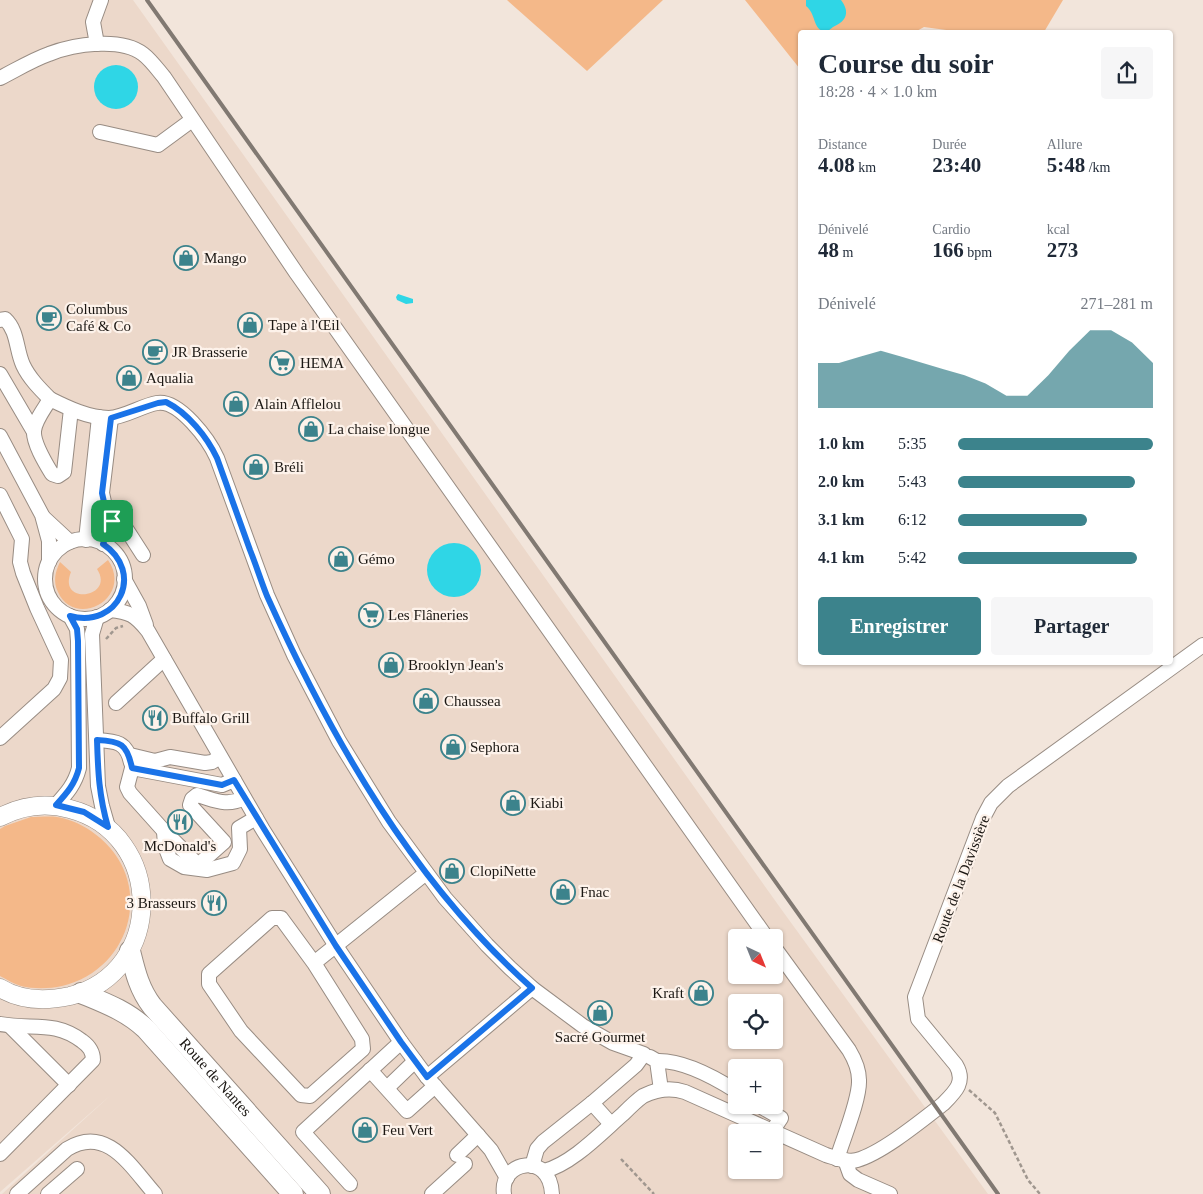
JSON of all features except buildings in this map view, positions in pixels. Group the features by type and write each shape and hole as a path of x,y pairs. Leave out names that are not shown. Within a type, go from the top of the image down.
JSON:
{"highway":[{"name":"Route de Nantes","path":"130,951 138,982 152,1006 320,1194"},
{"name":"Route de Nantes","path":"81,993 115,1006 138,1021 293,1194"}],"main road":[{"path":"0,988 6,992 31,999 56,999 81,993 96,986 109,976 130,951 140,925 143,898 138,872 126,847 108,827 84,812 56,805 35,805 5,810"}],"street":[{"path":"97,44 93,22 100,0"},
{"path":"0,78 49,54 76,46 97,44 127,46 143,54 164,77 380,393 761,929"},
{"path":"100,132 158,145 192,120"},
{"path":"0,320 5,319 12,325 23,366 38,387 50,399 71,409 105,417 166,402 174,406 190,421 211,446 267,595 298,662 339,741 389,822 445,898 487,945 532,988 583,1026 613,1043 644,1054 657,1061 670,1060 728,1087"},
{"path":"0,374 34,432 40,452 52,474 58,476 64,472 71,409"},
{"path":"34,432 39,417 50,399"},
{"path":"105,417 102,493 106,511 112,521 125,527 143,555"},
{"path":"86,540 105,417"},
{"path":"0,436 42,515 49,541 49,562 45,582 47,592 52,601 60,610 70,616 88,619 97,617 110,610 118,601 123,591 124,579 121,562 103,544 86,540 70,542 58,550 49,562"},
{"path":"0,495 22,539 20,562 37,608 60,660 60,678 54,690 0,738"},
{"path":"42,515 70,542"},
{"path":"103,544 112,521"},
{"path":"124,579 139,606 148,631"},
{"path":"37,608 52,601"},
{"path":"110,610 126,612 138,618 148,631 256,818 336,946 401,1042 431,1082 491,1150 530,1176"},
{"path":"56,805 76,780 79,768 78,641 77,629 70,616"},
{"path":"97,617 92,641 98,786 108,827"},
{"name":"Route de la Davissière","path":"961,1082 961,1072 918,1019 915,997 983,818 991,803 1008,786 1203,646"},
{"path":"116,704 164,659"},
{"path":"97,740 115,741 125,747 131,761 127,787 130,794 198,865 224,842 190,806 192,799 197,795 229,804 236,803 244,798"},
{"path":"131,761 155,761 170,757 205,763 212,762 220,757"},
{"path":"131,761 222,785 234,780"},
{"path":"164,831 165,846 170,860 184,867 207,870 233,863 240,849 239,828 256,818"},
{"path":"314,963 426,873"},
{"path":"272,918 281,918 314,963 362,1039 363,1049 310,1096 301,1095 262,1054 242,1031 208,984 209,974 272,918"},
{"path":"783,959 849,1050 858,1069 860,1080 858,1092 841,1160 850,1174 858,1180 890,1194"},
{"path":"370,1070 407,1111 431,1082 532,988"},
{"path":"5,1025 69,1084"},
{"path":"0,1154 93,1060 90,1046 71,1033 57,1028 5,1025"},
{"path":"350,1184 303,1132 401,1042"},
{"path":"530,1176 536,1149 542,1142 592,1103 636,1065 644,1054"},
{"path":"387,1088 416,1061"},
{"path":"657,1061 661,1090"},
{"path":"783,1134 841,1160 856,1160 879,1150 943,1104 961,1082"},
{"path":"504,1194 503,1187 530,1176 584,1147 642,1097 661,1090 670,1088 685,1092 759,1124"},
{"path":"592,1103 611,1124"},
{"path":"774,1114 781,1118 777,1124"},
{"path":"432,1194 478,1136"},
{"path":"17,1194 68,1150 88,1140 101,1142 116,1151 155,1194"},
{"path":"48,1194 77,1169"}],"path":[{"path":"92,641 104,640 116,628 124,626"},
{"path":"961,1082 995,1113 1028,1180 1040,1194"},
{"path":"621,1159 654,1194"}],"shaded area":[{"path":"0,0 133,0 784,913 988,1194 2,1194 112,1094 0,1192"},
{"path":"507,0 663,0 587,71"},
{"path":"745,0 1063,0 1045,30 946,30 924,27 919,30 798,30 798,66"},
{"path":"108,560 114,574 114,586 108,597 88,609 77,608 66,603 58,592 55,581 60,562 71,572 69,583 72,590 78,594 86,594 93,592 99,586 101,579 97,569"},
{"path":"31,817 67,819 78,823 95,834 114,853 126,874 130,897 128,921 120,942 106,961 87,976 57,987 26,987 0,976 0,829"}],"water":[{"path":"806,0 841,0 846,8 846,16 838,25 828,30 822,30 806,6"},
{"path":"112,65 120,65 132,71 138,87 132,103 120,109 112,109 100,103 94,91 94,83 100,71"},
{"path":"398,294 413,299 413,303 406,304 397,300"},
{"path":"449,543 459,543 469,547 477,555 481,570 477,585 469,593 459,597 449,597 439,593 431,585 427,575 427,565 431,555 439,547"}],"railway":[{"path":"147,0 998,1194"}],"place":[{"name":"Mango","path":"186,258"},
{"name":"Columbus Café & Co","path":"49,318"},
{"name":"Tape à l'Œil","path":"250,325"},
{"name":"JR Brasserie","path":"155,352"},
{"name":"HEMA","path":"282,363"},
{"name":"Aqualia","path":"129,378"},
{"name":"Alain Afflelou","path":"236,404"},
{"name":"La chaise longue","path":"311,429"},
{"name":"Bréli","path":"256,467"},
{"name":"Gémo","path":"341,559"},
{"name":"Les Flâneries","path":"371,615"},
{"name":"Brooklyn Jean's","path":"391,665"},
{"name":"Chaussea","path":"426,701"},
{"name":"Buffalo Grill","path":"155,718"},
{"name":"Sephora","path":"453,747"},
{"name":"Kiabi","path":"513,803"},
{"name":"McDonald's","path":"180,822"},
{"name":"ClopiNette","path":"452,871"},
{"name":"Fnac","path":"563,892"},
{"name":"3 Brasseurs","path":"214,903"},
{"name":"Kraft","path":"701,993"},
{"name":"Sacré Gourmet","path":"600,1013"},
{"name":"Feu Vert","path":"365,1130"}],"route":[{"path":"166,402 174,406 190,421 211,446 267,595 294,655 339,741 389,822 464,921 532,988 427,1077 336,946 234,780 222,785 132,768 130,755 125,747 115,741 97,740 98,786 108,827 84,812 56,805 76,780 79,768 78,641 77,629 70,616 88,619 104,614 118,601 123,591 124,570 121,562 103,544 112,521 106,511 102,493 111,418 166,402"}]}
